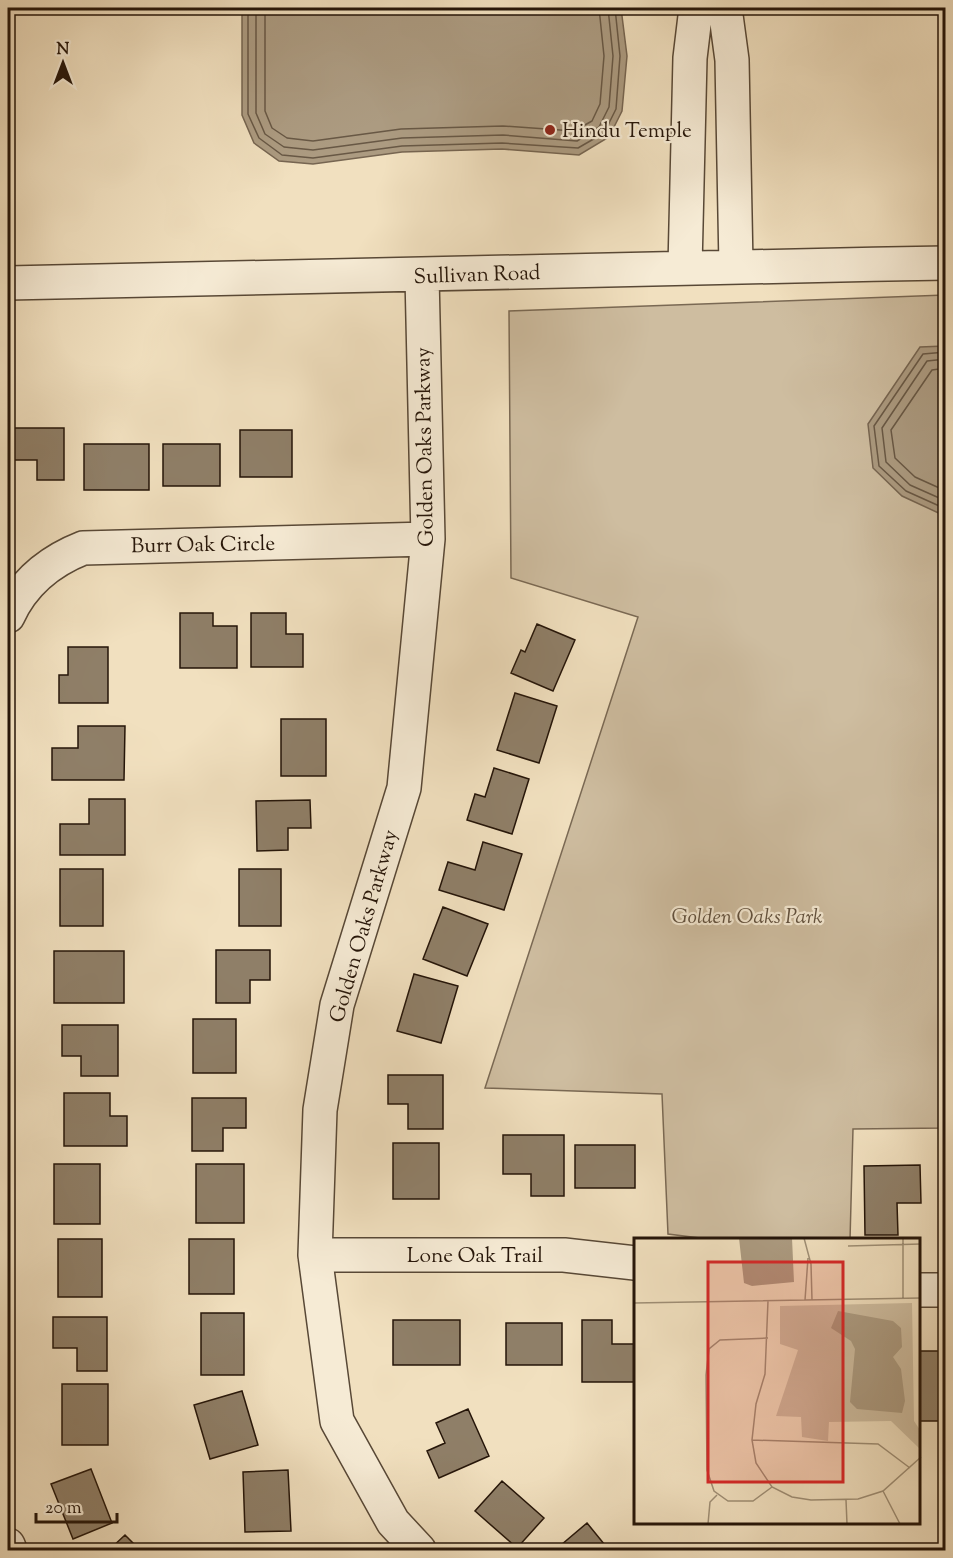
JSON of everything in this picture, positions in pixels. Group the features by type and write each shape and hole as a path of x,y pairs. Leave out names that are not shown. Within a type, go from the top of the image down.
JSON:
{"street":[{"path":"685,267 690,58 696,8"},
{"path":"725,8 732,60 736,266"},
{"name":"Sullivan Road","path":"8,283 422,276 685,267 945,263"},
{"name":"Golden Oaks Parkway","path":"419,1551 393,1522 337,1421 315,1255 322,1098 337,1005 404,788 428,539 422,276"},
{"name":"Burr Oak Circle","path":"8,616 34,578 51,564 83,548 428,539"},
{"name":"Lone Oak Trail","path":"315,1255 564,1255 634,1263"},
{"path":"920,1290 945,1290"},
{"path":"8,1545 10,1551"}],"green space":[{"name":"Golden Oaks Park","path":"945,295 945,1128 853,1129 850,1238 700,1238 668,1234 662,1094 485,1088 638,617 511,578 509,311"}],"water":[{"path":"242,8 621,8 627,56 622,111 609,137 579,155 502,149 402,152 313,164 279,161 254,143 242,115"},
{"path":"946,346 945,516 902,496 873,468 868,424 920,347"}],"building":[{"path":"12,428 64,428 64,480 37,480 37,460 12,460"},
{"path":"240,430 292,430 292,477 240,477"},
{"path":"84,444 149,444 149,490 84,490"},
{"path":"163,444 220,444 220,486 163,486"},
{"path":"180,613 213,613 213,626 237,626 237,668 180,668"},
{"path":"251,613 286,613 286,634 303,634 303,667 251,667"},
{"path":"537,624 575,640 553,691 511,673 521,650 525,652"},
{"path":"68,647 108,647 108,703 59,703 59,675 68,675"},
{"path":"515,693 557,706 539,763 497,750"},
{"path":"281,719 326,719 326,776 281,776"},
{"path":"78,726 125,726 124,780 52,780 52,748 78,748"},
{"path":"494,768 529,779 512,834 467,820 475,794 485,797"},
{"path":"89,799 125,799 125,855 60,855 60,824 89,824"},
{"path":"310,800 311,828 288,828 288,850 257,851 256,801"},
{"path":"483,842 522,854 504,910 439,890 448,862 475,870"},
{"path":"60,869 103,869 103,926 60,926"},
{"path":"239,869 281,869 281,926 239,926"},
{"path":"443,907 488,924 467,976 423,959"},
{"path":"216,950 270,950 270,980 250,980 250,1003 216,1003"},
{"path":"54,951 124,951 124,1003 54,1003"},
{"path":"414,974 458,986 441,1043 397,1031"},
{"path":"193,1019 236,1019 236,1073 193,1073"},
{"path":"62,1025 118,1025 118,1076 81,1076 81,1056 62,1056"},
{"path":"388,1075 443,1075 443,1129 408,1129 408,1104 388,1104"},
{"path":"64,1093 110,1093 110,1116 127,1116 127,1146 64,1146"},
{"path":"192,1098 246,1098 246,1128 223,1128 223,1151 192,1151"},
{"path":"503,1135 564,1135 564,1196 531,1196 531,1174 503,1174"},
{"path":"393,1143 439,1143 439,1199 393,1199"},
{"path":"575,1145 635,1145 635,1188 575,1188"},
{"path":"54,1164 100,1164 100,1224 54,1224"},
{"path":"196,1164 244,1164 244,1223 196,1223"},
{"path":"920,1165 921,1203 897,1203 898,1235 865,1235 864,1166"},
{"path":"942,1179 946,1179 946,1221 942,1221"},
{"path":"58,1239 102,1239 102,1297 58,1297"},
{"path":"189,1239 234,1239 234,1294 189,1294"},
{"path":"201,1313 244,1313 244,1375 201,1375"},
{"path":"53,1317 107,1317 107,1371 77,1371 77,1348 53,1348"},
{"path":"393,1320 460,1320 460,1365 393,1365"},
{"path":"582,1320 612,1320 612,1344 634,1344 634,1382 582,1382"},
{"path":"506,1323 562,1323 562,1365 506,1365"},
{"path":"920,1351 946,1351 946,1421 920,1421"},
{"path":"62,1384 108,1384 108,1445 62,1445"},
{"path":"242,1391 258,1445 210,1459 194,1405"},
{"path":"468,1409 489,1456 439,1478 427,1451 445,1443 436,1423"},
{"path":"91,1469 112,1523 73,1539 51,1484"},
{"path":"288,1470 291,1531 245,1532 243,1472"},
{"path":"502,1481 544,1518 517,1548 475,1511"},
{"path":"587,1523 609,1550 566,1550 561,1545"},
{"path":"125,1535 140,1550 109,1550"}],"place":[{"name":"Hindu Temple","path":"550,130"}]}
